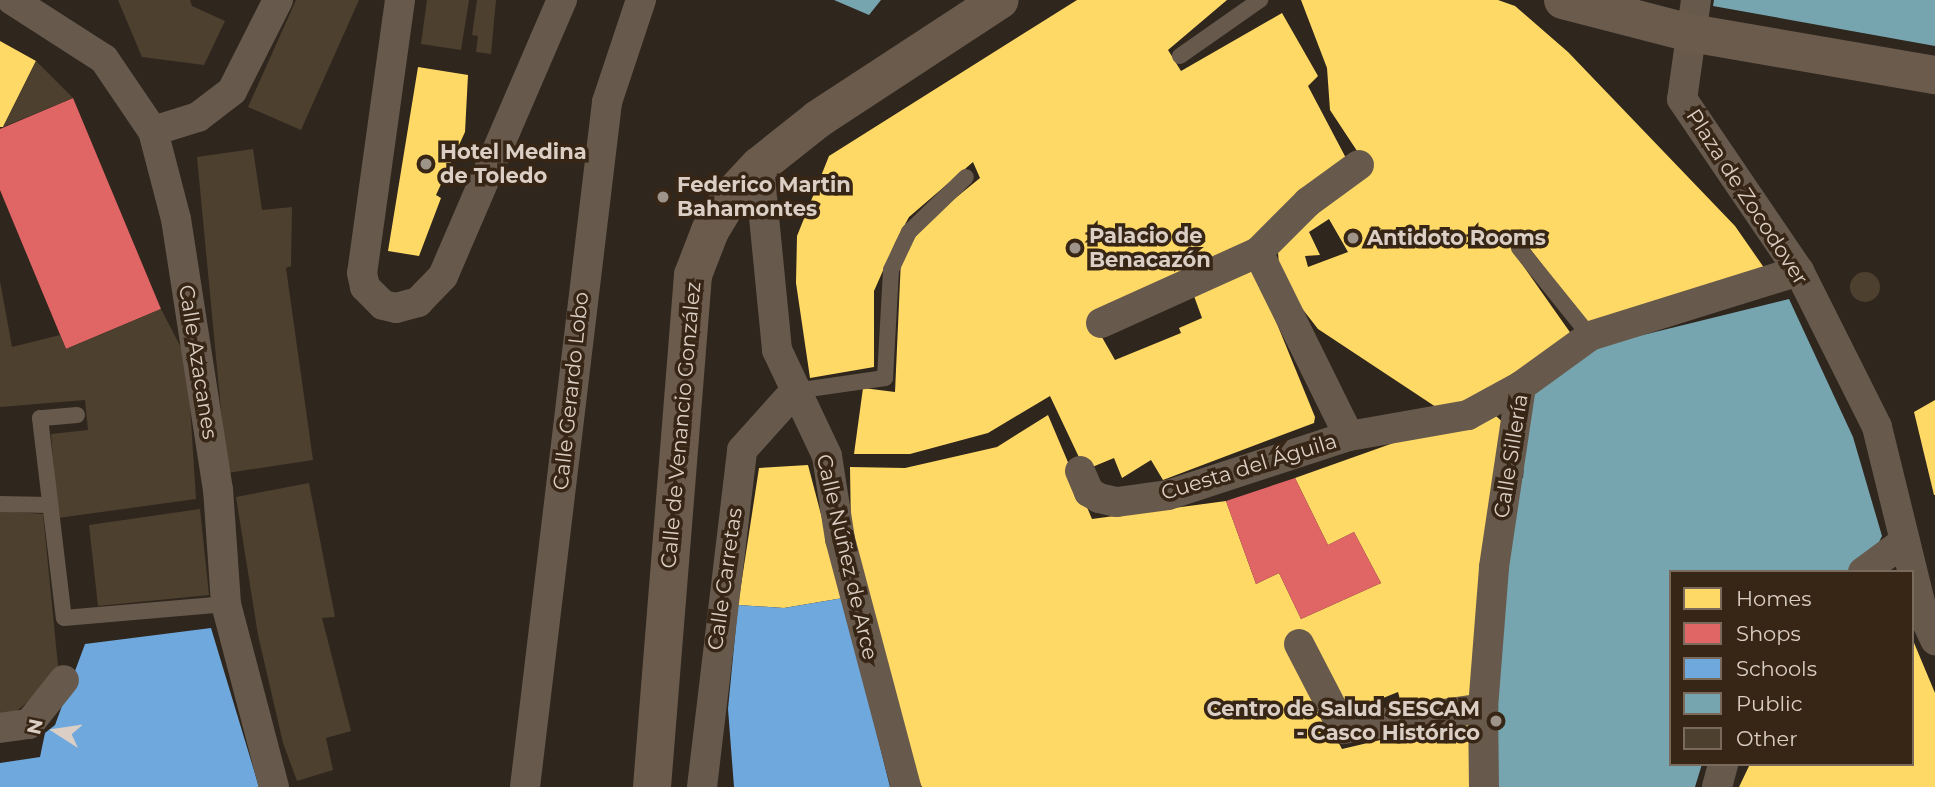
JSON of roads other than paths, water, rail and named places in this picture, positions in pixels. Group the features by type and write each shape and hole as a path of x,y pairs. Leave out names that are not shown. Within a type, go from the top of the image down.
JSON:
{"street":[{"name":"Calle Azacanes","path":"12,0 104,60 153,131 176,219 212,449 226,604 274,787"},
{"path":"153,131 198,117 232,91 278,0"},
{"path":"400,0 362,273 365,287 383,305 396,308 418,302 443,276 562,0"},
{"name":"Calle Gerardo Lobo","path":"525,787 607,102 641,0"},
{"name":"Calle de Venancio González","path":"652,787 693,275 710,231 731,196 759,166 818,119 1000,0"},
{"path":"1563,0 1693,17 1935,75"},
{"name":"Plaza de Zocodover","path":"1693,17 1682,99 1799,271 1877,427 1912,570"},
{"path":"1101,323 1258,252 1308,202 1359,165"},
{"name":"Calle Núñez de Arce","path":"759,166 777,349 794,391 827,456 840,539 906,787"},
{"path":"1258,252 1349,436"},
{"name":"Calle Sillería","path":"1484,787 1483,708 1494,567 1521,386 1590,336 1799,271"},
{"name":"Cuesta del Águila","path":"1080,471 1089,492 1117,502 1168,495 1349,436 1468,415 1521,386"},
{"name":"Calle Carretas","path":"702,787 742,450 794,391"},
{"path":"1866,570 1905,541"},
{"name":"Plaza de Zocodover","path":"1914,578 1923,614 1935,640"},
{"path":"1299,645 1343,729 1483,708"},
{"path":"0,728 29,724 64,680"},
{"path":"1717,787 1722,766"}],"lane":[{"path":"1180,56 1260,0"},
{"path":"794,391 885,378 891,270 909,232 966,177"},
{"path":"1519,248 1590,336"},
{"path":"77,415 40,418 64,618 226,604"},
{"path":"0,504 50,505"}],"place":[{"name":"Hotel Medina de Toledo","path":"426,164"},
{"name":"Federico Martin Bahamontes","path":"663,197"},
{"name":"Antidoto Rooms","path":"1353,238"},
{"name":"Palacio de Benacazón","path":"1075,248"},
{"name":"Centro de Salud SESCAM - Casco Histórico","path":"1496,721"}]}
